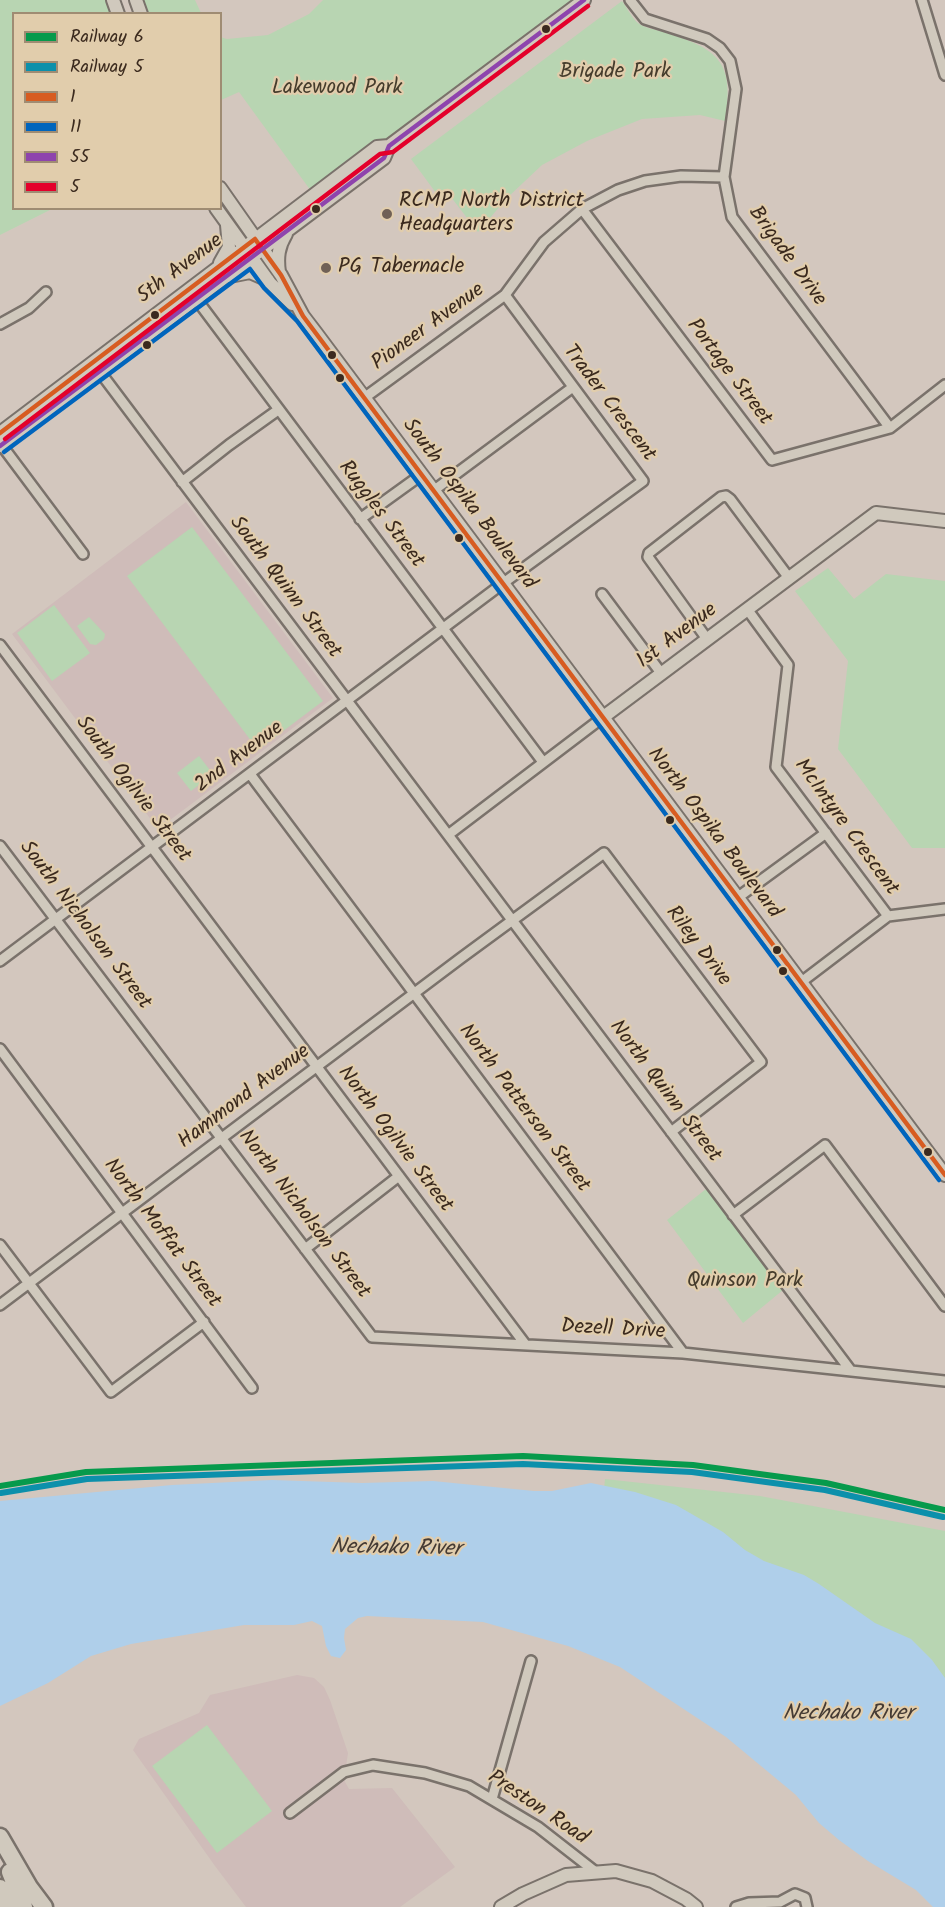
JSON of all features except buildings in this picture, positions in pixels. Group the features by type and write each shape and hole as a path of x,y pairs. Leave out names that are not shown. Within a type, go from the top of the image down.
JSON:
{"highway":[{"path":"0,1837 29,1887 44,1907"},
{"path":"0,1845 24,1907"},
{"path":"0,1888 8,1907"}],"street":[{"name":"5th Avenue","path":"259,244 288,231 384,158 389,146 584,0"},
{"name":"Brigade Drive","path":"630,0 645,19 707,39 720,48 730,61 736,89 724,177 732,217 890,428"},
{"path":"922,0 945,75"},
{"name":"5th Avenue","path":"0,442 259,244 285,216 377,147 389,146"},
{"name":"Pioneer Avenue","path":"364,398 505,295 544,242 582,209 618,190 645,181 681,176 724,177"},
{"name":"South Ospika Boulevard","path":"222,191 259,244 274,276 602,718"},
{"name":"Portage Street","path":"582,209 772,460 890,428"},
{"name":"South Ospika Boulevard","path":"217,210 248,252 274,276"},
{"path":"239,215 250,221 262,223 285,216"},
{"path":"227,224 229,247 219,274 250,272 274,276 280,245 288,231"},
{"path":"0,324 29,308 45,292"},
{"name":"Ruggles Street","path":"192,294 543,762"},
{"name":"Trader Crescent","path":"502,584 643,481 505,295"},
{"name":"South Quinn Street","path":"96,367 448,835"},
{"path":"890,428 945,385"},
{"path":"433,491 573,387"},
{"path":"182,483 278,410"},
{"path":"0,442 83,554"},
{"path":"360,519 421,475"},
{"path":"707,639 648,557 649,553 721,497 726,496 730,499 789,578"},
{"name":"1st Avenue","path":"448,835 876,513 945,521"},
{"name":"2nd Avenue","path":"0,961 502,584"},
{"path":"602,594 661,674"},
{"name":"McIntyre Crescent","path":"747,609 788,665 776,767 888,916 945,909"},
{"name":"South Ogilvie Street","path":"0,645 235,957"},
{"name":"North Ospika Boulevard","path":"602,718 945,1175"},
{"name":"North Patterson Street","path":"250,774 683,1353"},
{"path":"737,898 826,833"},
{"name":"North Quinn Street","path":"448,835 851,1371"},
{"name":"South Nicholson Street","path":"0,846 139,1029"},
{"name":"Riley Drive","path":"512,920 604,853 761,1062 671,1132"},
{"path":"800,983 888,916"},
{"name":"Hammond Avenue","path":"0,1305 512,920"},
{"name":"North Ogilvie Street","path":"235,957 525,1344"},
{"name":"North Nicholson Street","path":"139,1029 372,1337"},
{"name":"North Moffat Street","path":"0,1049 252,1388"},
{"path":"733,1215 825,1145 945,1306"},
{"path":"305,1249 399,1176"},
{"path":"0,1245 111,1392 204,1322"},
{"name":"Dezell Drive","path":"372,1337 683,1353 945,1381"},
{"path":"492,1800 531,1661"},
{"name":"Preston Road","path":"290,1813 344,1772 373,1765 424,1773 469,1786 538,1827 597,1873"},
{"path":"501,1907 523,1894 566,1875 616,1871 652,1881 686,1899 696,1907"},
{"path":"736,1907 749,1903 782,1905 792,1895 799,1894 805,1898 807,1907"}],"shaded area":[{"path":"186,502 333,698 158,829 12,634"},
{"path":"297,1675 314,1678 324,1687 330,1700 348,1753 344,1780 349,1789 392,1788 455,1867 400,1907 246,1907 133,1750 139,1739 199,1713 210,1695"}],"green space":[{"path":"0,0 111,0 116,12 12,12 12,210 50,210 0,235"},
{"path":"135,0 195,0 201,12 140,12"},
{"name":"Lakewood Park","path":"323,0 588,0 319,202 239,92 222,100 222,38 268,35 309,14"},
{"name":"Brigade Park","path":"622,1 641,25 683,38 710,52 719,60 727,84 725,121 700,115 642,119 587,141 542,165 507,198 478,232 447,192 439,197 411,159"},
{"path":"192,527 323,701 258,750 127,576"},
{"path":"828,568 854,599 886,574 945,581 945,848 912,848 838,749 848,661 795,591"},
{"path":"54,605 90,653 52,681 17,633"},
{"path":"89,617 105,634 104,639 96,645 90,644 77,626"},
{"path":"199,756 213,774 191,791 177,773"},
{"name":"Quinson Park","path":"706,1189 783,1290 743,1323 667,1220"},
{"path":"605,1479 760,1496 945,1531 945,1753 603,1500"},
{"path":"207,1725 272,1811 217,1853 152,1766"}],"water":[{"name":"Nechako River","path":"272,1480 362,1483 433,1481 534,1491 552,1491 591,1483 635,1492 676,1505 723,1532 745,1550 764,1561 804,1575 875,1623 911,1639 932,1660 945,1678 945,1907 933,1907 916,1890 868,1861 839,1840 819,1823 796,1795 726,1737 620,1667 568,1646 483,1622 367,1616 358,1618 345,1629 346,1650 340,1658 331,1656 326,1646 322,1626 312,1621 294,1625 244,1625 131,1644 91,1656 48,1683 0,1706 0,1501 172,1485"}],"rail line":[{"name":"6","path":"0,1486 86,1472 523,1456 693,1465 826,1483 945,1510"},
{"name":"5","path":"1,1493 87,1479 523,1464 692,1472 825,1490 943,1517"}],"transit line":[{"name":"55","path":"0,446 384,158 389,146 584,0"},
{"name":"5","path":"5,439 380,154 393,152 588,6"},
{"name":"1","path":"0,433 255,239 281,275 303,316 945,1175"},
{"name":"11","path":"4,452 250,269 264,288 297,321 939,1180"}],"place":[{"name":"RCMP North District Headquarters","path":"387,214"},
{"name":"PG Tabernacle","path":"326,268"}]}
